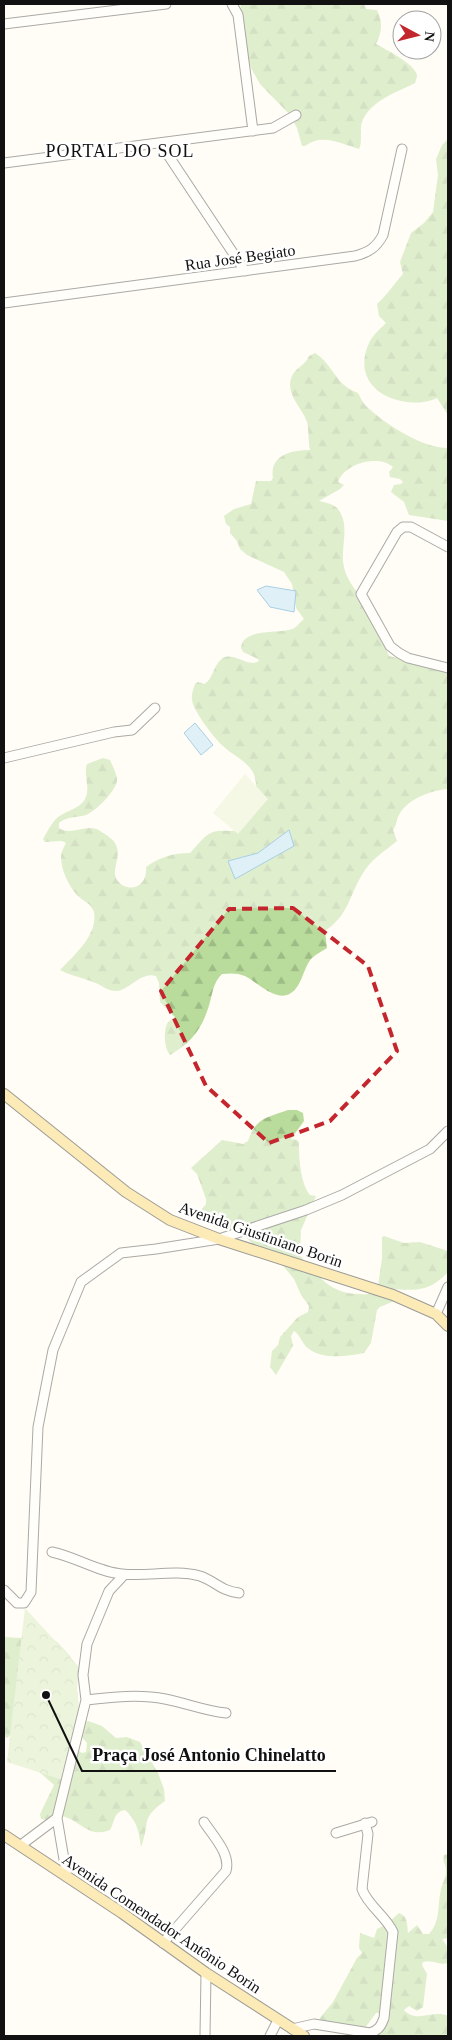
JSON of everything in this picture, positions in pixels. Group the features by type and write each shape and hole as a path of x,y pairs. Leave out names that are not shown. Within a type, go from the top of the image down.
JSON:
{"main road":[{"name":"Avenida Giustiniano Borin","path":"4,1094 126,1192 170,1220 219,1239 393,1295 436,1314 448,1326"},
{"name":"Avenida Comendador Antônio Borin","path":"4,1835 206,1973 304,2036"}],"street":[{"path":"4,24 123,6 166,4"},
{"path":"232,4 238,15 253,131"},
{"path":"4,163 273,128 296,115"},
{"path":"160,143 246,271"},
{"name":"Rua José Begiato","path":"4,303 355,256 369,252 378,245 383,234 402,149"},
{"path":"448,547 411,527 403,527 397,532 361,594 390,646 408,658 448,668"},
{"path":"4,758 114,732 132,730 156,708"},
{"path":"4,1590 17,1603 24,1602 32,1592 38,1427 54,1350 81,1282 121,1252 156,1249 219,1239 306,1210 342,1195 430,1149 448,1131"},
{"path":"436,1314 448,1287"},
{"path":"52,1552 124,1575 162,1572 182,1573 201,1577 227,1592 239,1593"},
{"path":"106,1570 109,1591"},
{"path":"68,1877 57,1818 86,1700 83,1675 87,1644 109,1591 124,1575"},
{"path":"86,1700 128,1697 164,1698 212,1712 226,1713"},
{"path":"21,1845 57,1818"},
{"path":"163,1943 226,1871 228,1866 225,1855 204,1822"},
{"path":"292,2029 314,2024 370,2033 377,2031 381,2026 385,2009 393,1932 390,1924 364,1896 362,1889 369,1822 336,1833"},
{"path":"205,2036 206,1973"},
{"path":"270,2036 278,2020"}],"highlighted area":[{"path":"293,908 368,966 397,1051 330,1121 269,1143 206,1086 161,991 229,909"}],"green space":[{"path":"241,4 364,4 366,9 377,10 379,15 381,27 376,44 392,53 392,60 403,60 411,66 417,75 415,83 392,94 371,108 362,122 359,149 331,140 318,140 302,146 297,128 290,115 260,84 251,68 239,28"},
{"path":"448,139 448,415 437,398 426,402 406,402 384,395 370,382 364,363 370,341 386,323 379,316 377,304 403,274 400,262 411,233 424,223 433,212 438,175 436,159 442,145"},
{"path":"315,353 321,358 344,385 358,393 366,406 393,427 427,444 448,448 448,521 409,515 404,502 391,492 394,485 403,482 400,479 390,477 389,472 393,467 379,461 362,462 354,465 342,475 338,482 344,485 319,501 334,506 341,514 344,526 343,561 346,574 375,617 378,633 389,656 448,671 448,789 421,796 403,809 393,830 397,841 376,858 365,870 340,918 325,931 327,948 311,959 295,990 285,995 273,994 240,974 222,974 215,983 204,1019 196,1033 185,1045 170,1055 165,1044 165,1030 168,1022 175,1017 160,1002 159,983 156,976 145,976 126,988 116,991 108,990 93,982 60,970 89,937 94,920 94,912 75,892 66,878 61,857 66,843 62,841 45,842 43,839 56,819 83,802 87,795 87,764 103,758 110,760 116,773 117,783 114,788 106,800 95,810 86,815 62,821 59,823 59,828 72,831 91,828 99,830 109,837 114,842 118,854 115,875 117,880 126,887 136,887 140,884 144,880 146,867 156,861 172,855 190,853 209,834 238,830 247,823 256,792 253,773 246,764 223,746 210,731 193,704 192,695 195,684 207,682 217,664 223,658 232,657 250,663 259,661 243,652 241,648 247,637 292,629 304,619 296,608 292,584 284,572 247,555 240,549 237,541 230,533 230,527 226,524 224,516 234,509 251,504 256,481 271,481 275,464 283,455 296,451 310,450 307,422 290,389 292,376 309,356","holes":["289,830 235,878 228,861 258,853"]},
{"path":"245,774 268,799 238,834 213,813"},
{"path":"288,1110 297,1110 303,1113 304,1121 291,1139 299,1142 302,1177 310,1195 316,1196 301,1230 300,1256 315,1272 336,1289 355,1294 368,1294 378,1286 382,1258 382,1237 384,1236 404,1243 420,1242 448,1251 448,1272 435,1283 423,1288 416,1290 392,1289 399,1299 377,1310 371,1343 364,1353 336,1356 322,1355 307,1347 294,1331 291,1336 293,1346 276,1375 270,1367 272,1351 278,1345 280,1337 298,1317 308,1312 309,1306 301,1295 294,1279 279,1261 263,1253 241,1233 216,1228 198,1218 197,1215 206,1204 206,1199 197,1174 191,1168 222,1140 243,1144 248,1141 251,1133 259,1123 268,1117"},
{"path":"25,1608 79,1667 77,1689 79,1708 63,1780 7,1762"},
{"path":"33,1632 47,1634 58,1643 70,1656 77,1676 73,1747 82,1753 86,1752 87,1743 80,1735 81,1724 88,1721 102,1726 116,1738 127,1737 140,1742 158,1773 164,1789 165,1801 149,1817 141,1847 137,1827 125,1810 116,1815 110,1830 102,1832 89,1830 61,1816 41,1819 40,1814 54,1785 35,1768 13,1733 7,1738 4,1736 4,1637 21,1638"},
{"path":"448,1854 448,1938 442,1939 448,1948 448,1963 423,1962 422,1965 427,1974 423,2007 417,2011 409,2006 404,2010 414,2016 442,2014 448,2016 448,2036 375,2036 380,2025 380,2013 376,2013 365,2028 357,2031 331,2022 322,2025 320,2018 333,2002 357,1958 362,1953 359,1948 360,1933 374,1938 377,1929 387,1924 399,1913 406,1919 408,1933 417,1925 423,1934 429,1934 433,1929 437,1919 441,1889 446,1875 444,1855"}],"water":[{"path":"266,586 296,591 294,612 270,607 257,590"},
{"path":"195,723 213,745 201,755 184,733"},
{"path":"289,830 294,846 235,879 228,861 258,853"}],"place":[{"name":"Praça José Antonio Chinelatto","path":"46,1695"}],"district":[{"name":"PORTAL DO SOL","path":"120,151"}]}
